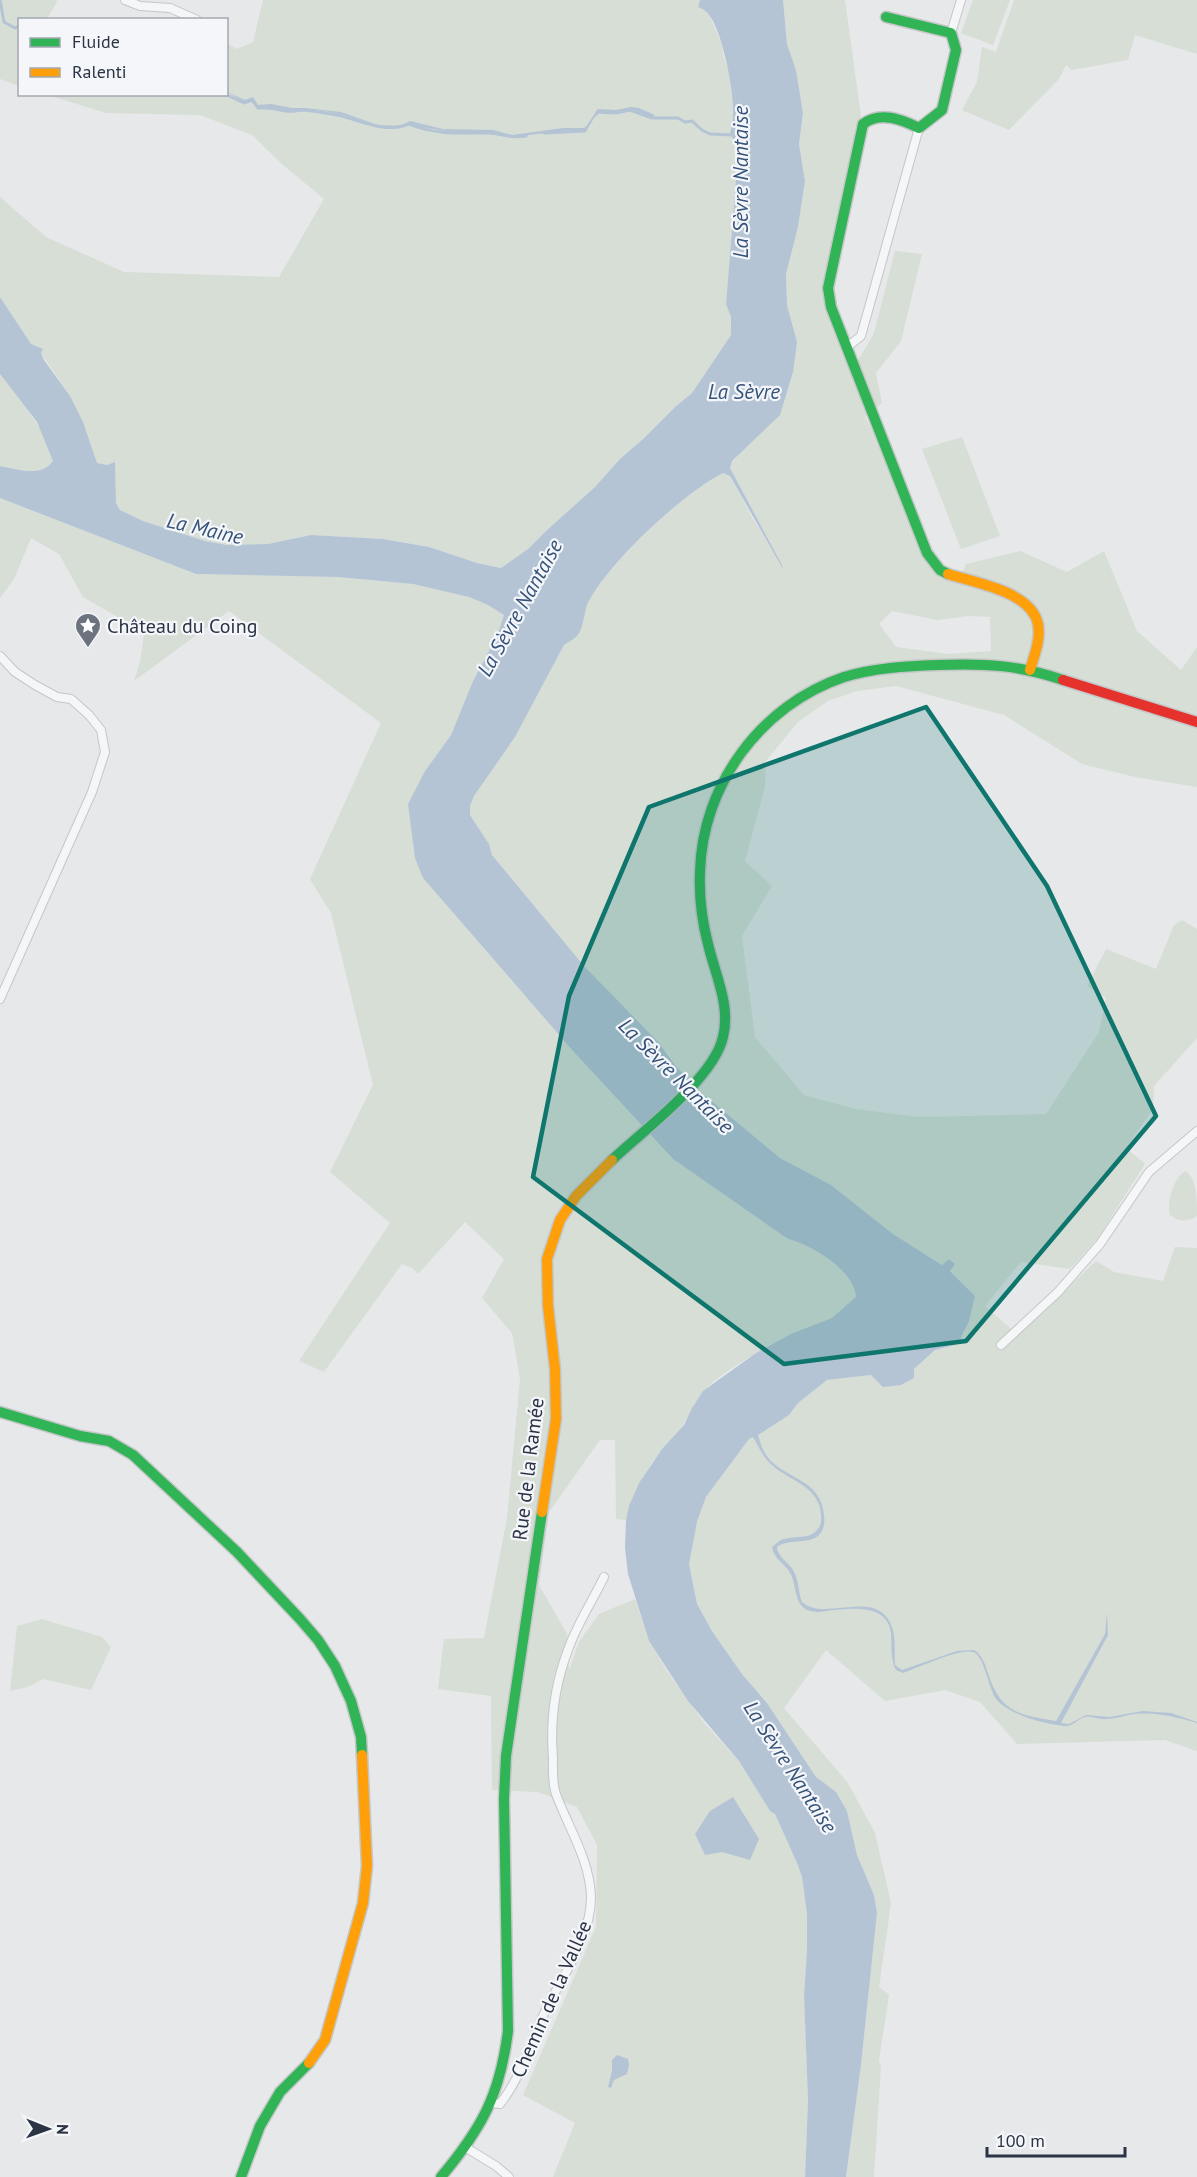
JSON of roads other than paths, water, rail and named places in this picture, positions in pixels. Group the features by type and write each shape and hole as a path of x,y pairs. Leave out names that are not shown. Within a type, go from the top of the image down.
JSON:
{"main road":[{"path":"886,17 951,33 956,50 942,110 919,128 908,122 877,115 868,118 863,124 828,288 831,307 927,553 940,570 947,574 1006,591 1027,604 1037,620 1039,631 1030,670"},
{"name":"Rue de la Ramée","path":"441,2177 465,2147 493,2103 501,2079 508,2031 504,1799 506,1756 556,1419 547,1258 560,1220 576,1196 704,1074 721,1047 725,1021 702,912 700,865 706,824 718,788 747,743 779,712 825,685 857,674 886,668 975,663 1004,665 1030,670 1197,722"},
{"path":"0,1412 80,1436 109,1441 134,1455 243,1559 312,1633 335,1666 351,1701 361,1737 367,1866 363,1903 325,2040 314,2058 280,2092 260,2126 241,2177"}],"street":[{"path":"125,0 140,6 170,8 192,18"},
{"path":"951,33 961,0"},
{"path":"847,347 861,336 919,128"},
{"path":"0,656 15,672 57,697 71,699 89,715 101,730 105,752 92,792 0,999"},
{"path":"1000,1345 1059,1292 1100,1244 1149,1172 1197,1131"},
{"name":"Chemin de la Vallée","path":"493,2103 500,2104 511,2089 542,2017 574,1956 588,1918 591,1900 590,1881 555,1791 552,1742 555,1698 568,1649 604,1576"},
{"path":"465,2147 509,2177"}],"water":[{"path":"700,0 783,0 787,44 796,70 803,113 799,144 805,181 798,227 786,274 787,305 797,342 793,372 780,415 733,460 730,468 783,569 730,476 723,473 688,496 631,547 601,583 588,603 579,633 564,645 515,737 474,796 470,806 470,815 489,844 492,855 584,966 659,1043 697,1089 780,1158 831,1185 893,1234 942,1265 949,1259 955,1264 950,1271 975,1296 969,1321 960,1340 955,1345 935,1350 914,1369 914,1378 901,1385 883,1387 871,1375 827,1380 798,1403 789,1415 758,1435 762,1448 770,1460 811,1487 822,1503 824,1524 818,1536 777,1547 795,1574 802,1602 824,1609 863,1607 875,1609 885,1615 893,1631 895,1665 902,1670 957,1651 974,1650 983,1660 998,1696 1005,1704 1021,1713 1056,1721 1105,1634 1107,1613 1108,1635 1061,1723 1069,1724 1086,1715 1109,1717 1143,1711 1171,1713 1197,1722 1142,1714 1111,1719 1085,1717 1070,1725 1064,1726 1028,1718 1010,1710 997,1700 981,1660 973,1652 949,1656 903,1673 896,1670 892,1657 888,1622 881,1615 861,1609 809,1611 799,1603 792,1577 776,1557 772,1547 779,1541 808,1536 815,1532 821,1522 819,1505 815,1496 808,1489 768,1461 753,1437 749,1439 706,1497 697,1522 689,1564 697,1604 712,1631 742,1674 767,1703 816,1777 836,1792 847,1811 857,1855 874,1895 877,1913 861,2065 846,2177 805,2177 808,2100 804,1996 807,1914 802,1877 775,1814 770,1811 739,1761 688,1701 649,1641 628,1574 625,1548 629,1506 639,1483 662,1449 684,1425 703,1391 756,1353 791,1334 832,1318 856,1297 848,1277 820,1253 788,1239 673,1159 573,1051 423,878 415,858 408,804 425,771 451,735 473,681 497,636 504,615 469,597 413,584 338,577 196,574 0,498 0,466 36,471 53,461 37,422 0,374 0,297 31,344 43,349 41,353 44,360 70,396 83,422 97,463 107,465 115,462 116,503 120,510 143,521 205,541 227,545 268,544 311,535 383,539 429,547 477,563 501,568 528,549 595,487 620,459 692,393 731,335 731,317 726,304 736,179 736,146 730,132 733,108 720,37 708,14 698,7"},
{"path":"228,92 245,100 253,97 258,105 271,104 341,112 378,125 325,111 259,107 253,100 246,103"},
{"path":"631,107 655,115 652,118 629,110 617,113 600,112 587,130 514,137 494,132 468,134 411,124 402,126 393,127 378,125 400,126 410,121 443,129 493,130 512,135 563,128 585,128 598,109 616,110"},
{"path":"733,1797 759,1839 750,1860 722,1852 705,1855 695,1834 710,1811"},
{"path":"617,2055 628,2059 629,2065 627,2074 614,2080 611,2088 608,2087 612,2060"}],"waterway":[{"path":"0,0 4,22 15,28 18,27"},
{"path":"228,95 244,103 252,100 258,108 316,111 382,127 391,128 409,124 438,132 526,136"},
{"name":"La Sèvre Nantaise","path":"597,112 616,113 630,110 652,118 678,118 685,122 692,121 710,134 733,135"},
{"path":"544,133 585,131 586,128"}],"place":[{"name":"Château du Coing","path":"88,649"}],"water label":[{"name":"La Sèvre","path":"744,392"},
{"name":"La Maine","path":"205,529"}]}
